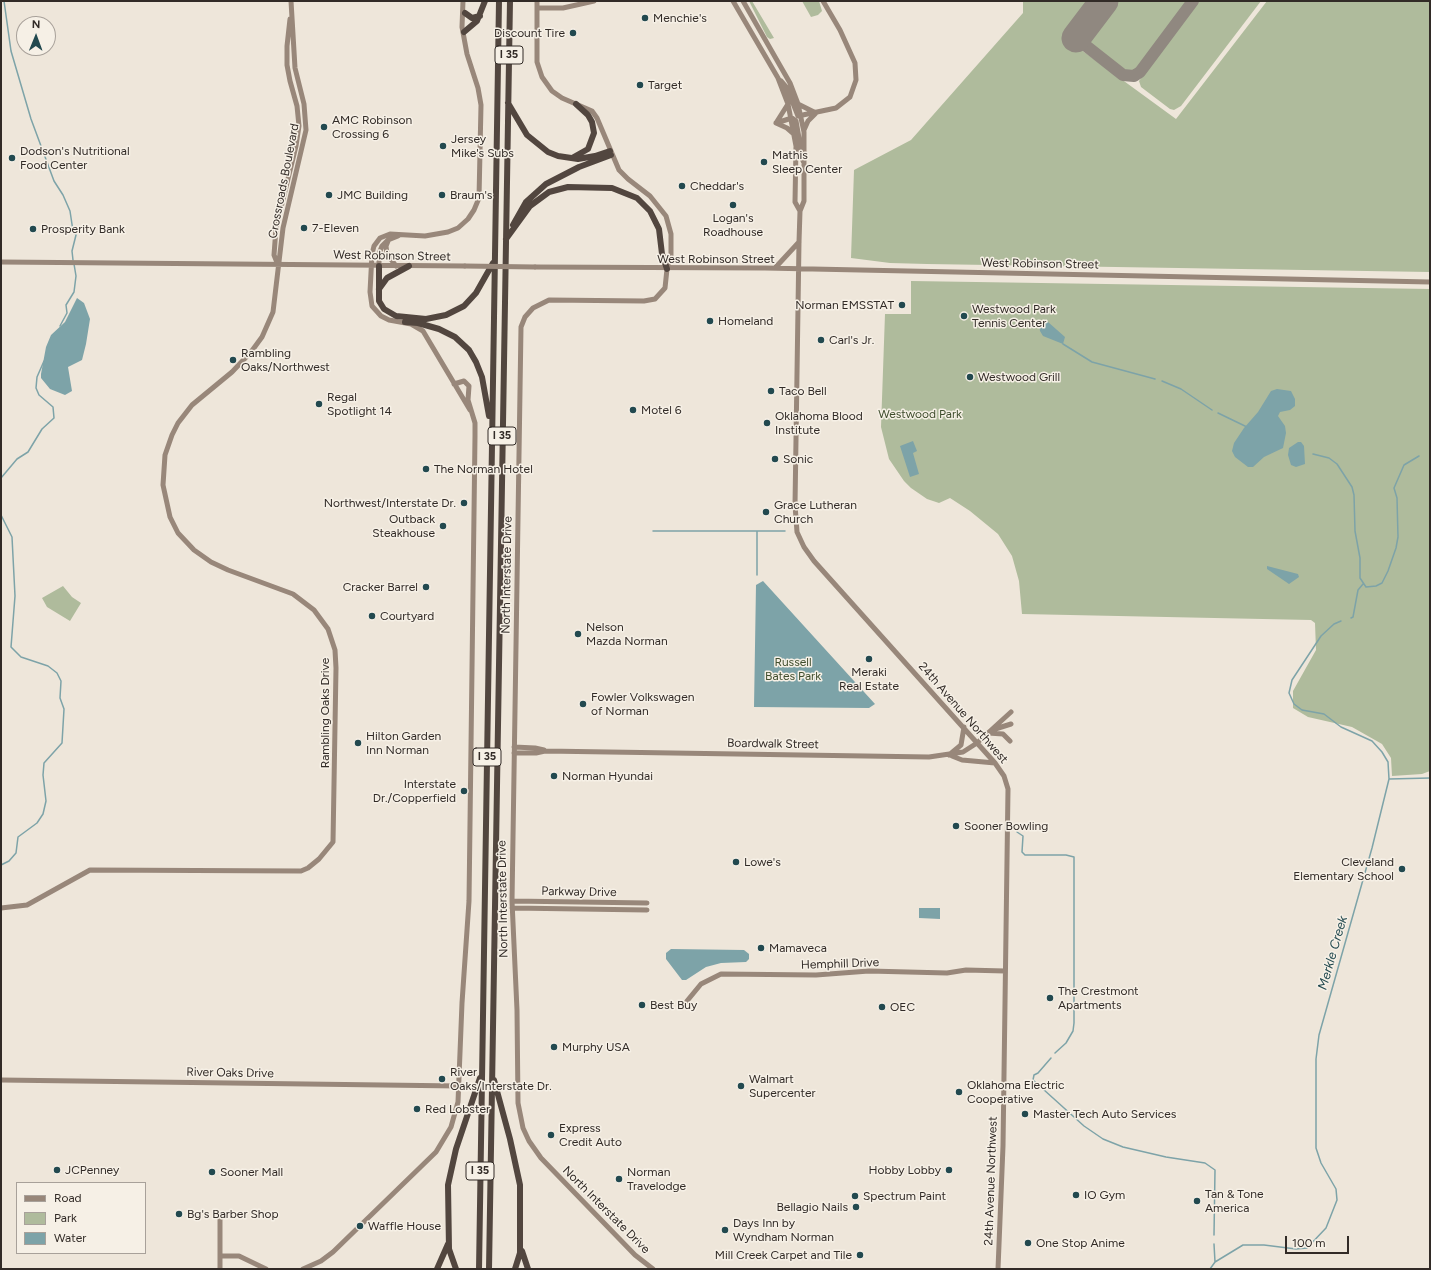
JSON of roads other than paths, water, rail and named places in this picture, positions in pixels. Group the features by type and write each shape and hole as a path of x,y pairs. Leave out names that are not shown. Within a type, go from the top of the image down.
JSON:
{"highway":[{"path":"464,32 475,24 480,16 485,1"},
{"name":"I 35","path":"479,1269 499,1"},
{"name":"I 35","path":"489,1269 510,1"},
{"path":"465,13 472,18 480,16"},
{"path":"508,102 521,126 533,141 548,152 569,158 586,158 611,153"},
{"path":"569,158 577,156 588,149 594,133 592,122 588,115 576,104"},
{"path":"506,239 521,209 539,190 557,177 611,153"},
{"path":"506,239 530,206 549,192 568,187 612,188 637,198 650,211 659,229 662,254 667,269"},
{"path":"379,266 380,304 386,312 392,315 426,319 446,316 460,309 472,298 495,258"},
{"path":"379,290 387,278 408,266"},
{"path":"404,322 428,324 444,331 460,341 474,357 486,390 492,442"},
{"path":"456,1269 452,1262 448,1244 447,1197 450,1172 470,1104 482,1073"},
{"path":"492,1073 510,1139 520,1185 521,1246 516,1267 511,1269"},
{"path":"437,1269 448,1244"},
{"path":"521,1246 528,1269"},
{"path":"452,1262 459,1269"}],"main road":[{"name":"Crossroads Boulevard","path":"278,265 281,256 283,228 306,130 304,104 294,68 291,1"},
{"path":"464,1 464,32 467,54 478,88 481,105 479,198 471,215 464,223 453,230 438,235 387,235 378,240 373,249 370,266 370,298 375,311 385,318 416,326 427,335 471,413"},
{"path":"464,1 462,27 464,32"},
{"name":"North Interstate Drive","path":"537,1 537,62 540,73 552,91 562,98 592,112 597,118 611,153 623,174 650,196 666,216 671,234 672,255 667,269 665,288 655,299 644,301 549,300 533,308 522,322 520,340 512,901 517,1010 518,1103 523,1128 531,1144 546,1164 636,1255 653,1269"},
{"path":"537,8 564,8 594,1"},
{"name":"24th Avenue Northwest","path":"733,1 777,77 788,104 795,136 796,202 800,211"},
{"name":"24th Avenue Northwest","path":"743,1 784,71 798,104 804,132 804,201 800,211 799,242 795,505 797,532 804,547 814,562 995,763 1004,776 1008,795 1003,1146 998,1269"},
{"path":"777,77 787,88 796,113 801,116 836,108 847,101 854,90 856,80 853,60 840,30 823,1"},
{"path":"776,123 788,104"},
{"path":"798,104 816,113"},
{"path":"804,132 808,121 816,113"},
{"path":"776,123 792,118 796,121 798,125 800,152 805,169"},
{"path":"776,123 787,128 795,136"},
{"path":"379,266 380,250 388,240 398,236"},
{"path":"388,240 386,246 387,254 396,266"},
{"path":"775,268 799,242"},
{"name":"West Robinson Street","path":"1,262 667,269 775,268 1430,282"},
{"name":"Rambling Oaks Drive","path":"1,908 27,905 90,870 301,871 308,868 331,846 334,836 336,668 335,650 328,630 314,610 293,594 228,570 211,562 194,550 178,533 167,509 163,490 165,455 178,423 192,405 240,365 254,349 265,332 273,312 278,265"},
{"path":"303,1269 321,1262 333,1252 436,1152 446,1137 454,1120 459,1086 462,1003 468,914 475,436 474,423 468,400 470,389 468,384 462,381 454,384"},
{"name":"Boardwalk Street","path":"514,750 929,757 961,754 977,743 1011,712"},
{"path":"990,731 1011,724"},
{"path":"964,728 961,745 949,755 962,760 995,763"},
{"path":"990,731 1003,734 1010,741"},
{"name":"Parkway Drive","path":"512,901 647,903"},
{"name":"Parkway Drive","path":"512,908 647,910"},
{"name":"Hemphill Drive","path":"686,1001 700,984 721,974 816,975 858,972 949,973 966,970 1005,971"},
{"name":"River Oaks Drive","path":"1,1080 459,1086"},
{"path":"220,1219 220,1269"},
{"path":"220,1256 239,1256 266,1269"}],"water":[{"path":"77,298 84,303 90,319 82,360 68,367 72,391 65,395 50,389 41,378 41,374 46,347 51,335 65,322"},
{"path":"1041,321 1048,322 1065,337 1063,344 1043,336 1040,331 1039,324"},
{"path":"1277,389 1291,391 1295,399 1295,406 1290,410 1280,412 1278,416 1285,426 1286,433 1283,448 1264,457 1253,467 1248,467 1235,457 1232,451 1234,443 1244,428 1258,412 1271,391"},
{"path":"913,441 917,451 913,453 919,474 910,477 900,446"},
{"path":"1298,442 1301,442 1304,446 1305,464 1296,467 1291,465 1288,455 1289,448"},
{"path":"1267,566 1298,574 1299,577 1289,584 1267,569"},
{"name":"Russell Bates Park","path":"763,581 875,704 869,708 754,707 756,585"},
{"path":"919,908 940,908 940,919 919,918"},
{"path":"671,949 744,950 749,954 749,959 746,962 721,963 706,967 686,980 682,980 666,959 666,953"}],"waterway":[{"path":"4,1 11,51 31,119 54,181 63,195 70,211 73,231 76,235 72,251 73,260"},
{"path":"60,326 67,313 66,305 74,292 76,276 74,264"},
{"path":"1063,344 1092,362 1155,379"},
{"path":"1,478 17,459 28,452 42,429 54,418 53,407 39,395 36,388 37,377 44,361"},
{"path":"1162,381 1181,389 1212,410"},
{"path":"1218,413 1247,427"},
{"name":"Merkle Creek","path":"1313,454 1329,458 1337,464 1352,487 1354,495 1355,531 1360,558 1360,578 1366,587 1376,586 1382,583 1388,571 1398,537 1397,498 1394,488 1404,465 1419,456"},
{"path":"1,515 12,537 15,596 11,647 21,657 48,666 57,673 61,681 60,698 64,709 62,743 44,763 43,775 46,801 43,814 37,823 18,837 16,853 9,861 1,865"},
{"path":"653,531 785,531"},
{"path":"757,532 757,575"},
{"name":"Merkle Creek","path":"1351,618 1353,617 1358,590 1363,584"},
{"name":"Merkle Creek","path":"1210,1269 1215,1262 1243,1245 1264,1245 1296,1249 1307,1248 1326,1228 1337,1200 1336,1189 1321,1163 1316,1148 1316,1059 1319,1035 1372,848 1389,779 1388,762 1382,752 1372,741 1341,727 1324,714 1302,710 1294,704 1289,693 1292,680 1321,636 1334,624 1341,621"},
{"path":"1389,779 1430,778"},
{"path":"1017,832 1023,836 1022,852 1025,855 1066,855 1074,857 1074,1023 1073,1031 1066,1043 1055,1053"},
{"path":"1051,1058 1038,1073 1034,1075 1033,1080 1084,1126 1103,1139 1123,1147 1166,1157 1205,1163 1215,1170 1214,1235"},
{"path":"1214,1244 1215,1262"}],"place":[{"name":"Menchie's","path":"645,18"},
{"name":"Discount Tire","path":"573,33"},
{"name":"Target","path":"640,85"},
{"name":"AMC Robinson Crossing 6","path":"324,127"},
{"name":"Jersey Mike's Subs","path":"443,146"},
{"name":"Dodson's Nutritional Food Center","path":"12,158"},
{"name":"Mathis Sleep Center","path":"764,162"},
{"name":"Cheddar's","path":"682,186"},
{"name":"JMC Building","path":"329,195"},
{"name":"Braum's","path":"442,195"},
{"name":"Logan's Roadhouse","path":"733,205"},
{"name":"7-Eleven","path":"304,228"},
{"name":"Prosperity Bank","path":"33,229"},
{"name":"Norman EMSSTAT","path":"902,305"},
{"name":"Westwood Park Tennis Center","path":"964,316"},
{"name":"Homeland","path":"710,321"},
{"name":"Carl's Jr.","path":"821,340"},
{"name":"Rambling Oaks/Northwest","path":"233,360"},
{"name":"Westwood Grill","path":"970,377"},
{"name":"Taco Bell","path":"771,391"},
{"name":"Regal Spotlight 14","path":"319,404"},
{"name":"Motel 6","path":"633,410"},
{"name":"Oklahoma Blood Institute","path":"767,423"},
{"name":"Sonic","path":"775,459"},
{"name":"The Norman Hotel","path":"426,469"},
{"name":"Northwest/Interstate Dr.","path":"464,503"},
{"name":"Grace Lutheran Church","path":"766,512"},
{"name":"Outback Steakhouse","path":"443,526"},
{"name":"Cracker Barrel","path":"426,587"},
{"name":"Courtyard","path":"372,616"},
{"name":"Nelson Mazda Norman","path":"578,634"},
{"name":"Meraki Real Estate","path":"869,659"},
{"name":"Fowler Volkswagen of Norman","path":"583,704"},
{"name":"Hilton Garden Inn Norman","path":"358,743"},
{"name":"Norman Hyundai","path":"554,776"},
{"name":"Interstate Dr./Copperfield","path":"464,791"},
{"name":"Sooner Bowling","path":"956,826"},
{"name":"Lowe's","path":"736,862"},
{"name":"Cleveland Elementary School","path":"1402,869"},
{"name":"Mamaveca","path":"761,948"},
{"name":"The Crestmont Apartments","path":"1050,998"},
{"name":"Best Buy","path":"642,1005"},
{"name":"OEC","path":"882,1007"},
{"name":"Murphy USA","path":"554,1047"},
{"name":"River Oaks/Interstate Dr.","path":"442,1079"},
{"name":"Walmart Supercenter","path":"741,1086"},
{"name":"Oklahoma Electric Cooperative","path":"959,1092"},
{"name":"Red Lobster","path":"417,1109"},
{"name":"Master Tech Auto Services","path":"1025,1114"},
{"name":"Express Credit Auto","path":"551,1135"},
{"name":"JCPenney","path":"57,1170"},
{"name":"Hobby Lobby","path":"949,1170"},
{"name":"Sooner Mall","path":"212,1172"},
{"name":"Norman Travelodge","path":"619,1179"},
{"name":"IO Gym","path":"1076,1195"},
{"name":"Spectrum Paint","path":"855,1196"},
{"name":"Tan & Tone America","path":"1197,1201"},
{"name":"Bellagio Nails","path":"856,1207"},
{"name":"Bg's Barber Shop","path":"179,1214"},
{"name":"Waffle House","path":"360,1226"},
{"name":"Days Inn by Wyndham Norman","path":"725,1230"},
{"name":"One Stop Anime","path":"1028,1243"},
{"name":"Mill Creek Carpet and Tile","path":"860,1255"}],"park label":[{"name":"Westwood Park","path":"920,414"}]}
